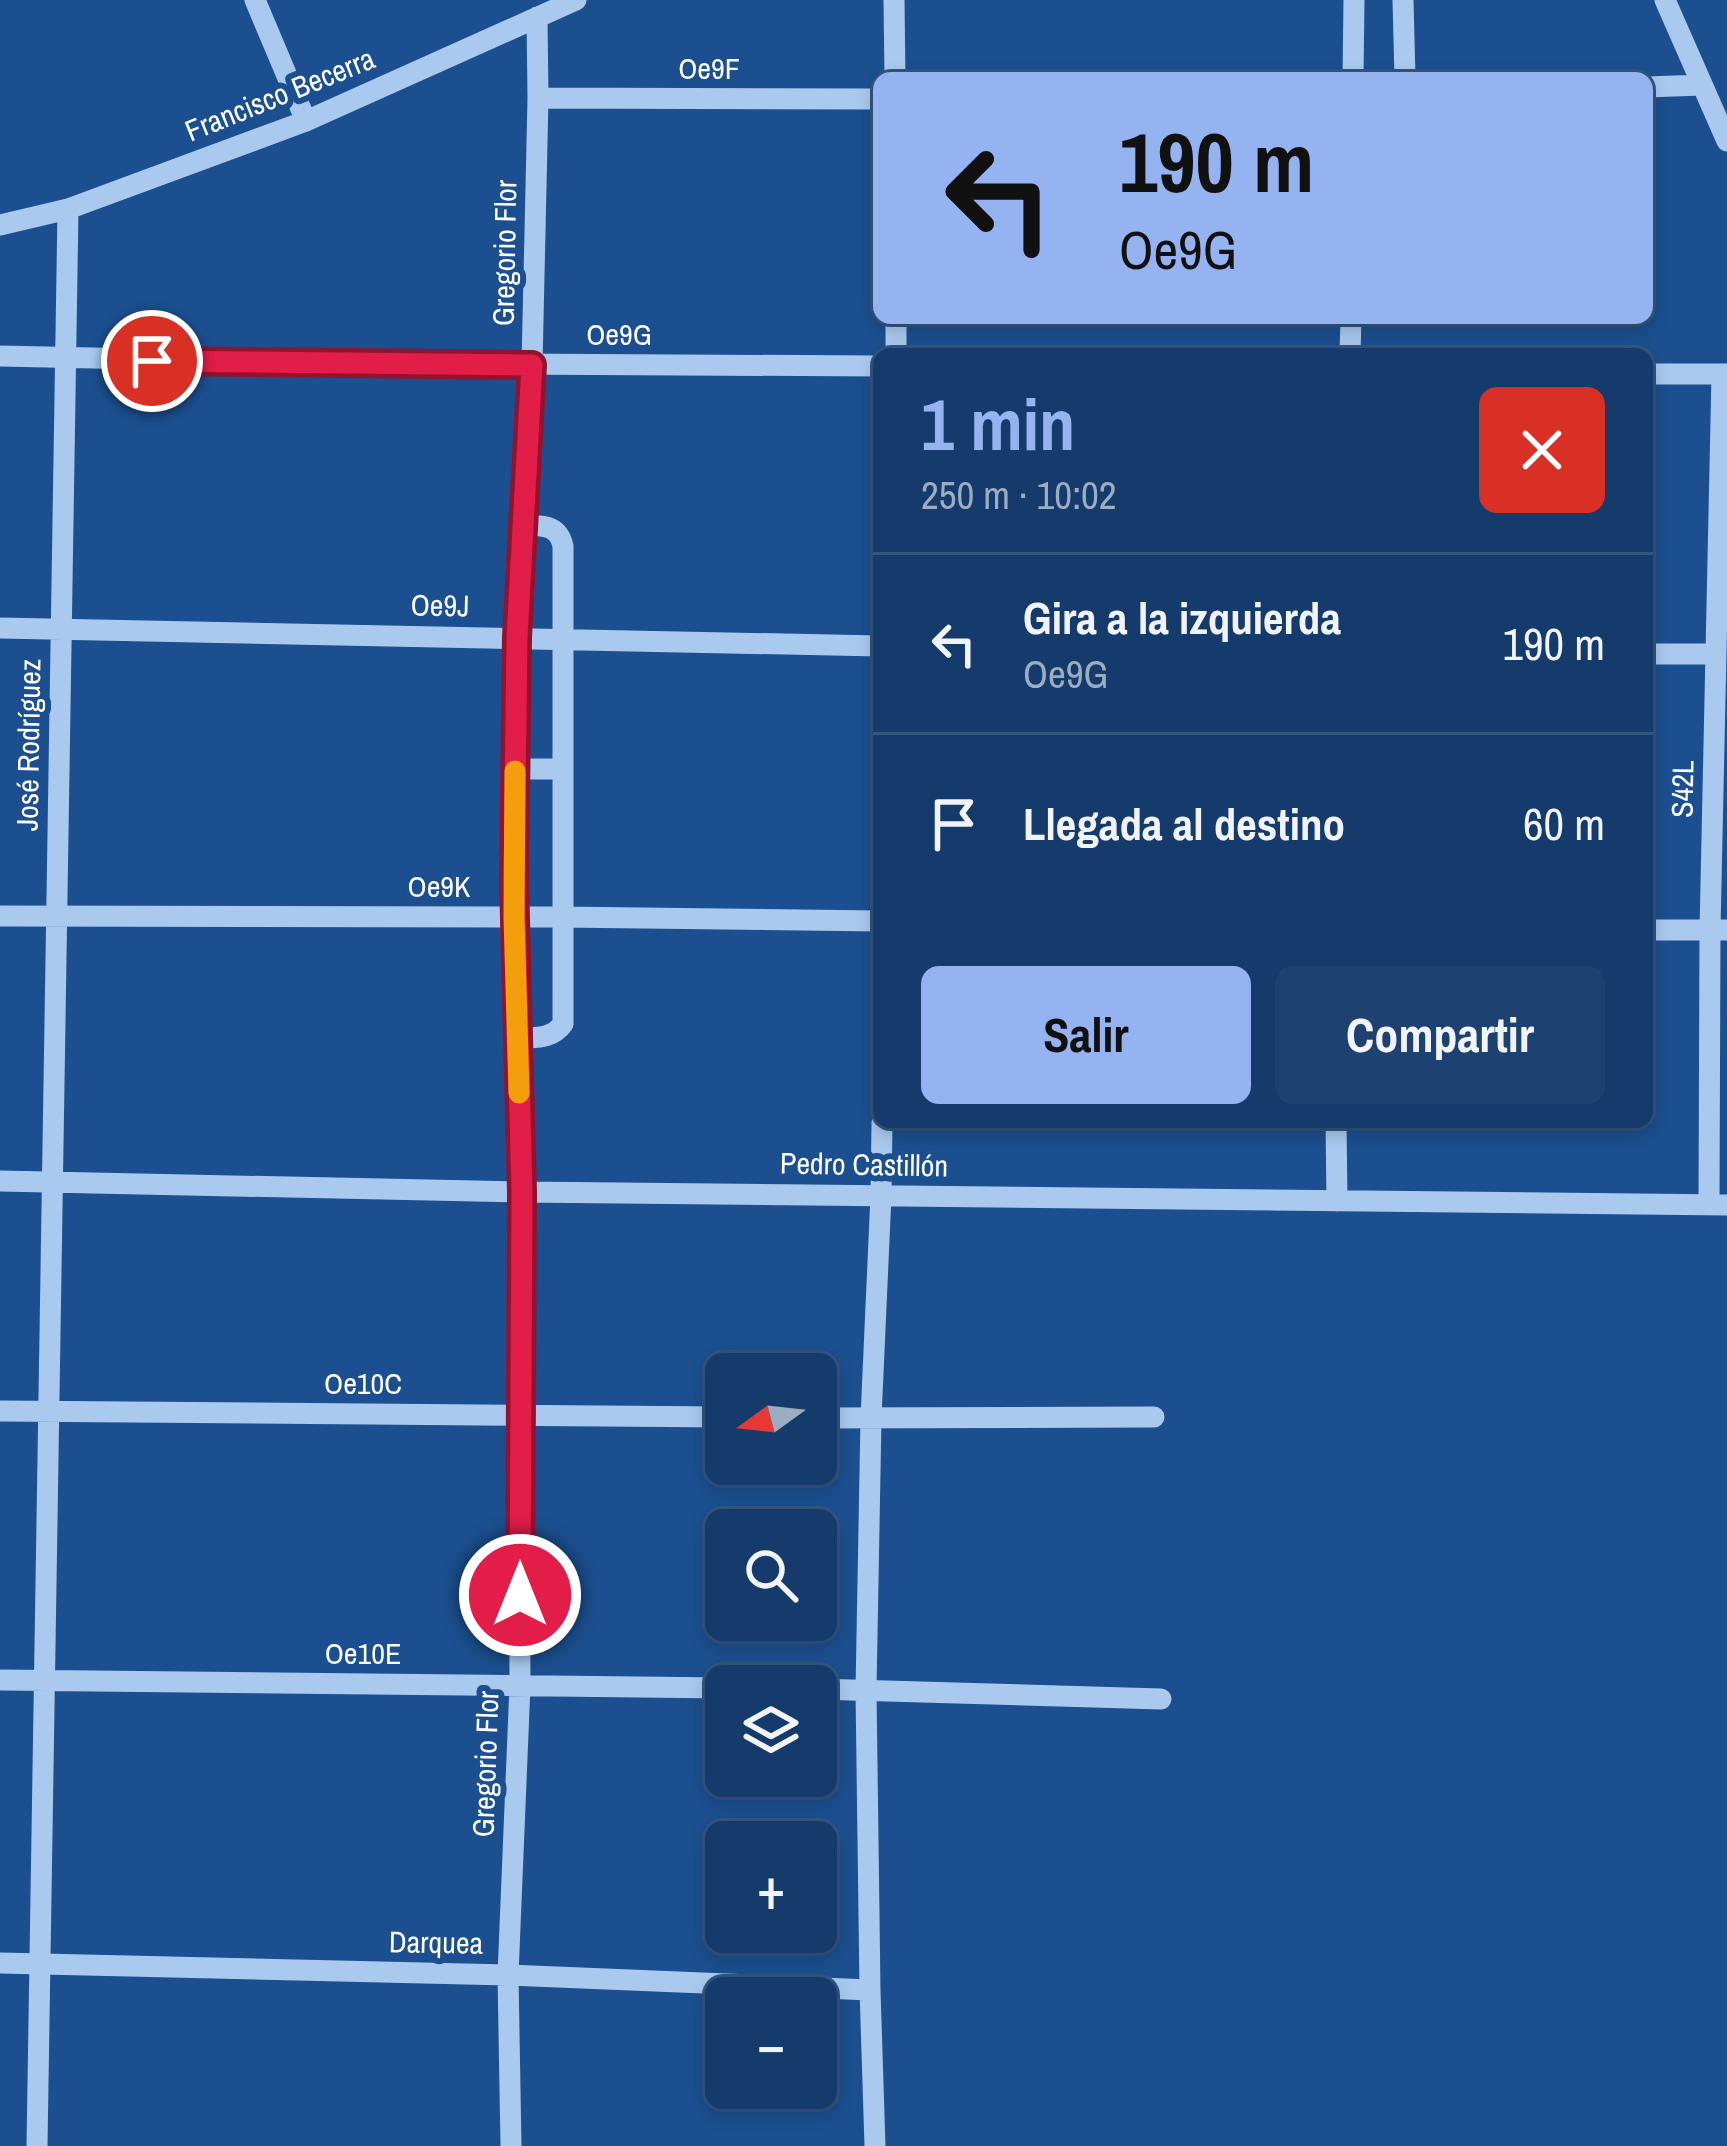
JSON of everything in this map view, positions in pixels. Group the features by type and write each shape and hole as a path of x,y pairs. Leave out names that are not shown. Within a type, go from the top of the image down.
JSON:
{"street":[{"path":"255,0 305,121"},
{"name":"Francisco Becerra","path":"0,225 68,209 305,121 576,0"},
{"path":"894,0 895,72"},
{"path":"1353,72 1354,0"},
{"path":"1403,0 1405,72"},
{"path":"1665,0 1727,141"},
{"name":"Gregorio Flor","path":"512,2146 508,1975 520,1684 522,1192 515,769 532,365 537,17"},
{"path":"1653,86 1702,85"},
{"name":"Oe9F","path":"538,98 873,99"},
{"name":"José Rodríguez","path":"37,2146 68,209"},
{"name":"Oe9G","path":"0,356 873,366"},
{"path":"1653,374 1725,374"},
{"name":"S42L","path":"1718,1204 1715,654 1725,374"},
{"path":"517,1039 549,1036 562,1024 563,545 556,530 524,525"},
{"name":"Oe9J","path":"0,628 873,646"},
{"path":"1653,653 1715,654"},
{"path":"515,769 562,770"},
{"name":"Oe9K","path":"0,916 873,921"},
{"path":"1653,930 1719,930"},
{"path":"874,2146 866,1690 882,1128"},
{"path":"1336,1128 1337,1202"},
{"name":"Pedro Castillón","path":"0,1181 522,1192 1718,1204"},
{"name":"Oe10C","path":"0,1411 705,1417"},
{"path":"837,1418 1154,1417"},
{"name":"Oe10E","path":"0,1680 705,1688"},
{"path":"837,1689 1161,1699"},
{"name":"Darquea","path":"0,1963 508,1975 869,1990"}],"slow traffic":[{"path":"515,771 519,1093"}],"route":[{"path":"152,361 532,365 517,637 514,880 522,1192 520,1595"}]}
